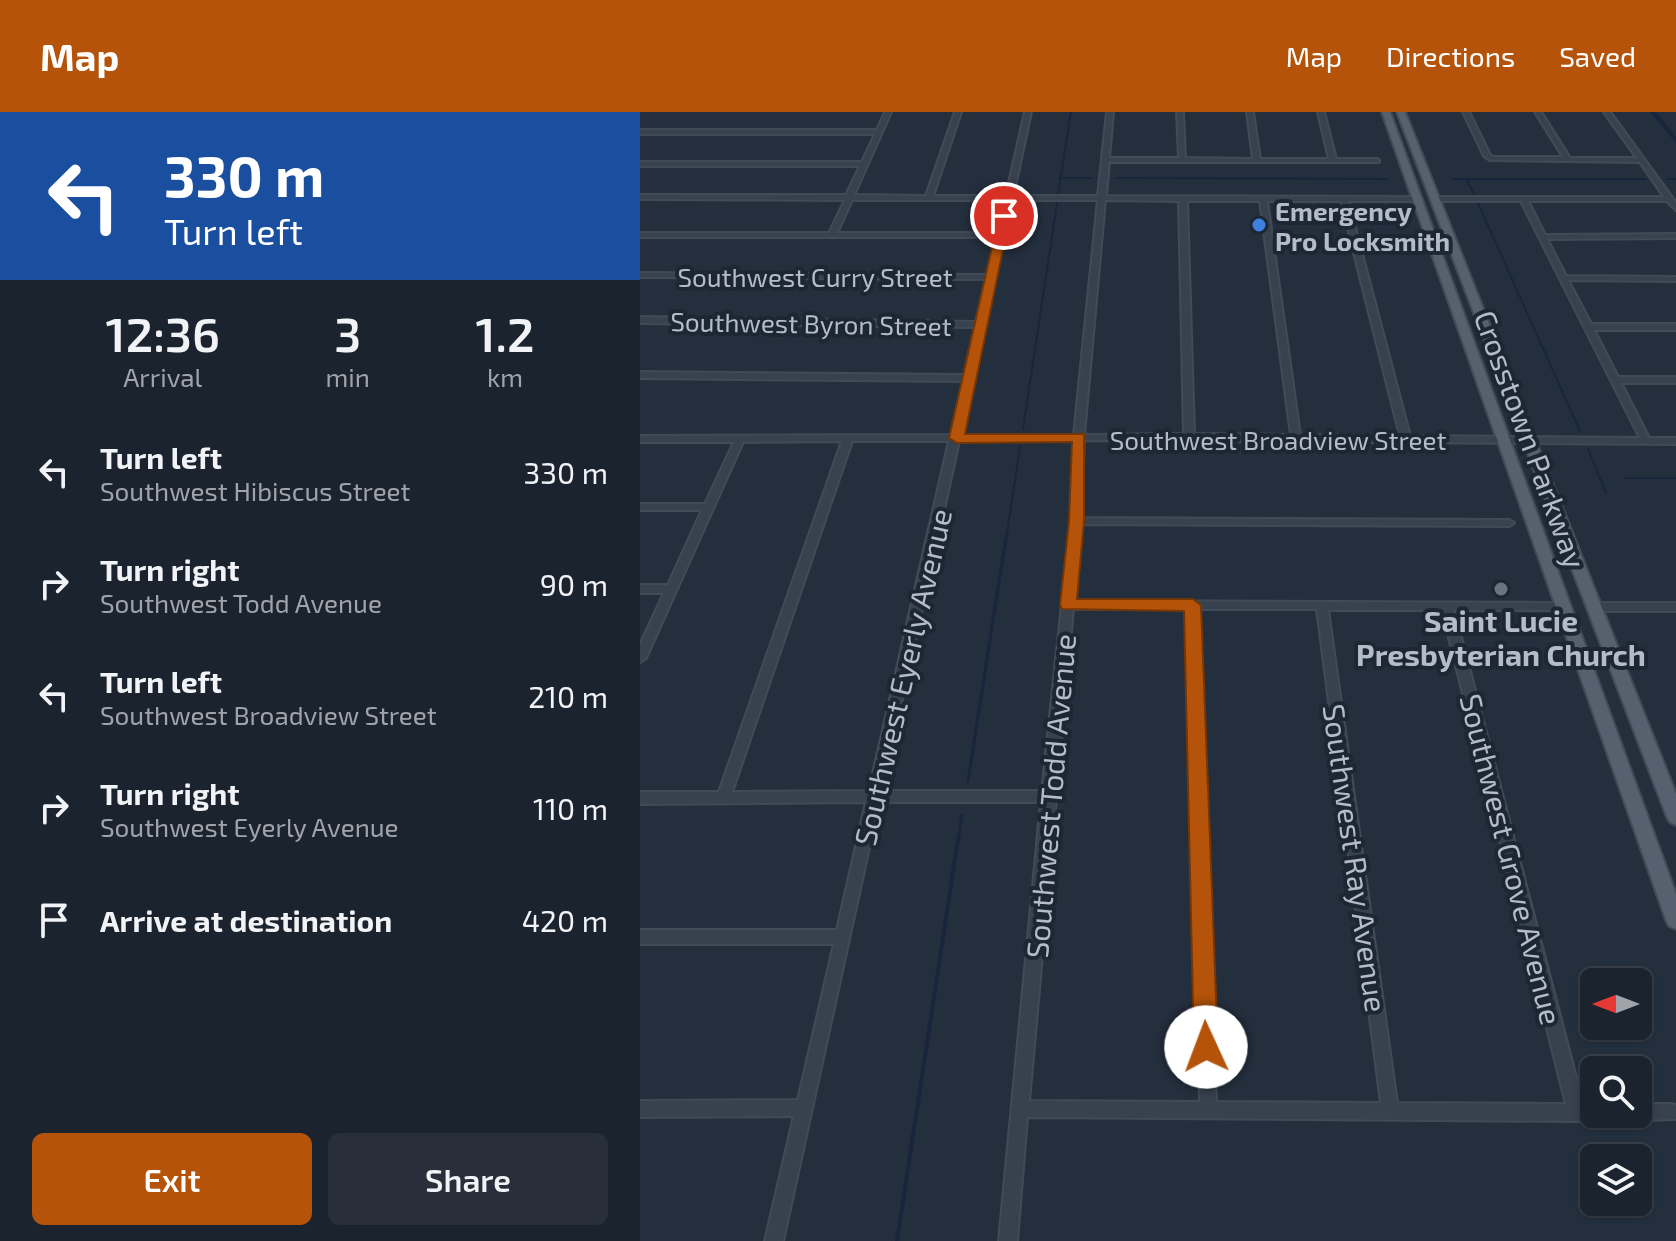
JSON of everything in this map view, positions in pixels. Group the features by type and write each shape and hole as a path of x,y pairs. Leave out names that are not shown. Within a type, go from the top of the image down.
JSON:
{"main road":[{"name":"Crosstown Parkway","path":"1386,112 1676,920"},
{"name":"Crosstown Parkway","path":"1401,112 1676,817"}],"street":[{"path":"832,235 888,112"},
{"path":"929,198 958,112"},
{"name":"Southwest Eyerly Avenue","path":"774,1241 1028,112"},
{"name":"Southwest Todd Avenue","path":"1008,1241 1076,521 1079,437 1110,112"},
{"path":"1180,112 1182,160"},
{"path":"1250,112 1257,161"},
{"path":"1321,112 1333,161"},
{"path":"1466,112 1487,156 1492,159 1643,160"},
{"path":"1538,112 1568,160"},
{"path":"1607,112 1676,208"},
{"path":"640,132 878,132"},
{"path":"1106,160 1377,161"},
{"path":"640,164 864,164"},
{"path":"640,197 1417,199"},
{"path":"1183,198 1189,437"},
{"path":"1263,198 1296,438"},
{"path":"1344,198 1406,439"},
{"path":"1435,199 1670,199"},
{"path":"1523,199 1646,441"},
{"path":"640,235 1000,235"},
{"path":"1542,237 1676,236"},
{"name":"Southwest Curry Street","path":"640,275 991,277"},
{"path":"1563,278 1676,279"},
{"name":"Southwest Byron Street","path":"640,320 981,325"},
{"path":"1588,327 1676,327"},
{"path":"640,375 969,378"},
{"path":"1615,380 1676,380"},
{"name":"Southwest Broadview Street","path":"640,439 1189,437 1676,441"},
{"path":"724,797 848,439"},
{"path":"640,658 739,440"},
{"path":"640,507 707,507"},
{"path":"1076,521 1509,523"},
{"path":"640,589 671,589"},
{"path":"1068,605 1563,606"},
{"path":"1193,605 1208,1110"},
{"name":"Southwest Ray Avenue","path":"1322,606 1390,1109"},
{"name":"Southwest Grove Avenue","path":"1447,606 1580,1094"},
{"path":"1595,607 1676,607"},
{"path":"640,798 1048,796"},
{"path":"640,937 841,937"},
{"path":"640,1109 804,1108"},
{"path":"1021,1109 1580,1112"},
{"path":"1652,1112 1672,1112"}],"waterway":[{"path":"1061,178 1071,112"},
{"path":"1653,112 1676,141"},
{"path":"1058,194 1061,178"},
{"path":"1061,178 1091,178"},
{"path":"1116,178 1386,179"},
{"path":"1452,179 1646,179"},
{"path":"1667,179 1676,179"},
{"path":"1467,180 1474,194"},
{"path":"1477,201 1580,431"},
{"path":"1023,429 1057,203"},
{"path":"1007,533 1020,447"},
{"path":"1588,449 1606,493"},
{"path":"1624,478 1676,478"},
{"path":"968,781 1007,531"},
{"path":"958,841 962,815"},
{"path":"897,1241 958,839"}],"place":[{"name":"Emergency Pro Locksmith","path":"1259,225"},
{"name":"Saint Lucie Presbyterian Church","path":"1501,589"}],"route":[{"path":"1004,216 957,438 1079,437 1076,521 1068,605 1193,605 1206,1047"}]}
